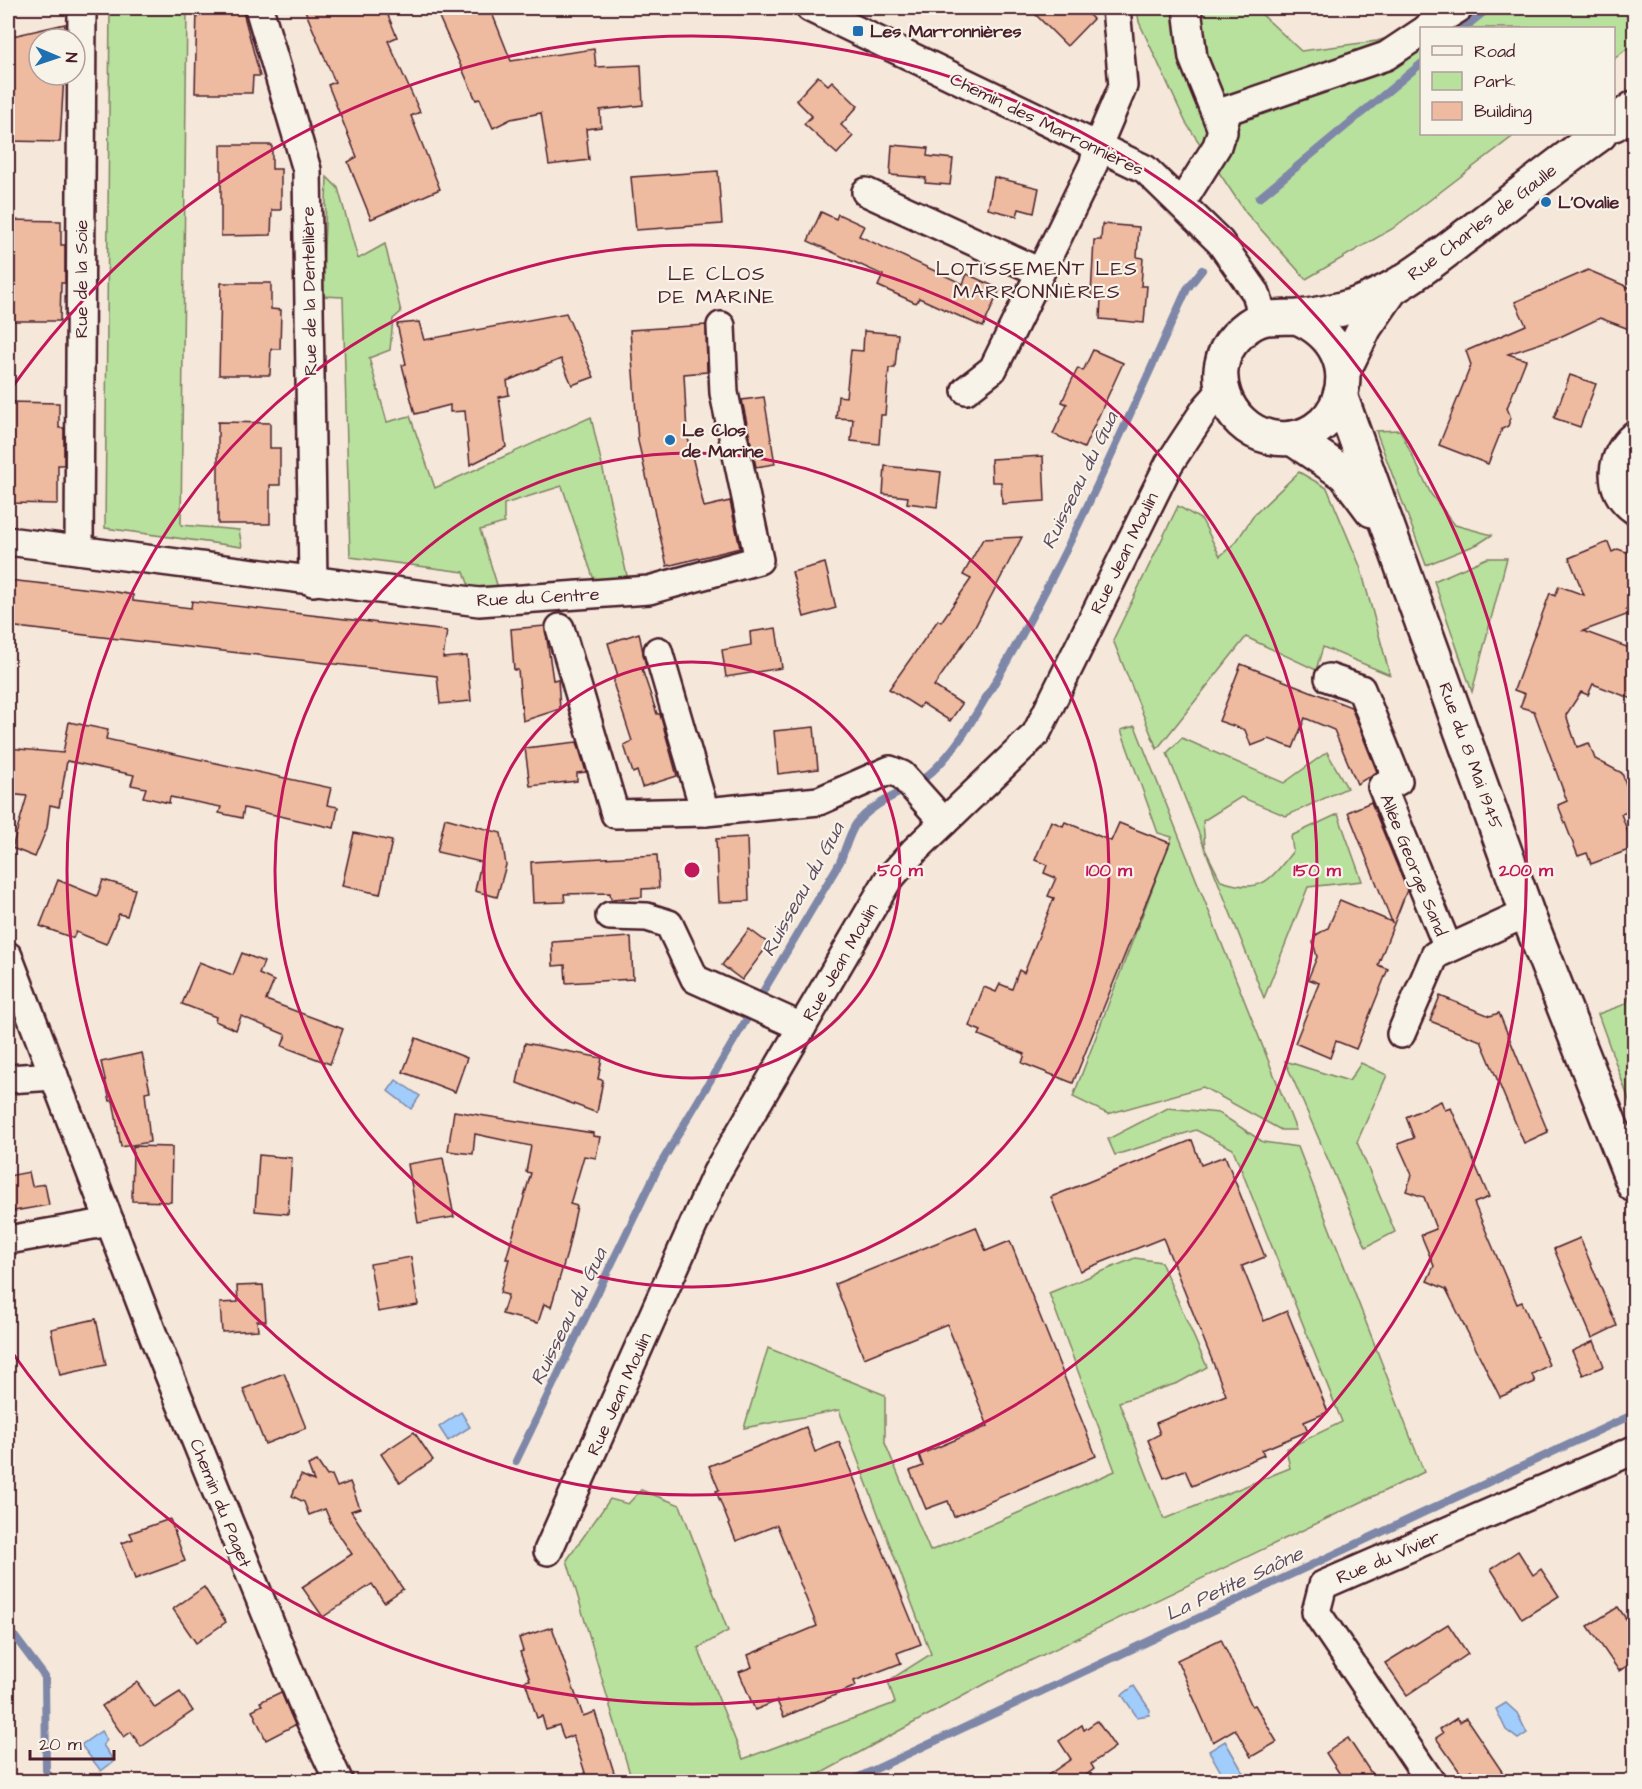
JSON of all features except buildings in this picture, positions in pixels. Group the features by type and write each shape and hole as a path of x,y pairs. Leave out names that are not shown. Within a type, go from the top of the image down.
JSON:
{"street":[{"name":"Rue de la Soie","path":"79,550 82,8"},
{"name":"Rue de la Dentellière","path":"259,8 307,170 313,582"},
{"name":"Chemin des Marronnières","path":"810,8 1145,169 1182,202 1220,242 1247,277 1256,293 1263,318"},
{"path":"966,390 993,369 1094,162 1098,145 1123,86 1116,8"},
{"path":"1187,8 1193,58 1223,132"},
{"path":"1429,27 1459,8"},
{"path":"1182,202 1223,132 1228,110 1386,56 1420,33"},
{"path":"1615,123 1635,108"},
{"name":"Rue Charles de Gaulle","path":"1297,317 1344,309 1392,288 1437,258 1599,135"},
{"path":"866,192 1040,272"},
{"name":"Rue Charles de Gaulle","path":"1342,383 1365,327 1392,288"},
{"path":"1280,315 1297,317 1315,324 1329,337 1339,353 1342,383 1334,411 1322,424 1308,433 1292,438 1271,438 1247,427 1232,413 1222,390 1221,372 1225,354 1233,339 1247,326 1263,318 1280,315"},
{"name":"Rue du Centre","path":"8,541 479,602 649,590 759,560 724,393 721,326"},
{"name":"Rue du 8 Mai 1945","path":"1342,383 1387,528 1482,783 1527,913 1635,1185"},
{"name":"Rue Jean Moulin","path":"548,1551 717,1172 888,880 944,822 1036,734 1169,464 1206,408 1222,390"},
{"path":"1635,435 1623,445 1613,470 1618,493 1635,510"},
{"name":"Rue du 8 Mai 1945","path":"1292,438 1345,474 1387,528"},
{"path":"560,628 615,814 705,812 819,801 890,770 910,785 944,822"},
{"path":"658,651 705,812"},
{"name":"Allée George Sand","path":"1329,678 1361,689 1398,781 1382,787 1448,948"},
{"path":"1401,1034 1435,955 1527,913"},
{"path":"610,916 647,917 669,924 695,979 802,1027"},
{"name":"Chemin du Paget","path":"8,956 155,1340 304,1707 339,1782"},
{"path":"8,1079 54,1076"},
{"path":"8,1240 110,1222"},
{"name":"Rue du Vivier","path":"1431,1782 1316,1612 1323,1585 1635,1450"}],"green space":[{"path":"110,8 187,8 181,525 239,530 242,547 105,528"},
{"path":"1137,8 1255,8 1301,51 1377,41 1420,28 1420,135 1515,135 1392,229 1306,279 1246,213 1186,123 1139,22"},
{"path":"1445,8 1634,8 1634,43 1615,58 1615,27 1422,27 1432,24"},
{"path":"327,177 338,188 358,259 385,244 401,312 393,319 390,350 369,358 387,422 410,416 435,488 591,417 628,580 595,583 562,486 504,504 504,523 480,530 499,591 470,589 464,572 350,557 343,297 322,296"},
{"path":"1400,430 1431,494 1455,525 1492,535 1478,544 1426,565 1376,431"},
{"path":"1299,472 1327,488 1360,566 1390,675 1323,647 1316,670 1246,637 1157,749 1113,640 1178,506 1202,520 1220,556 1236,542 1254,515"},
{"path":"1487,558 1507,558 1472,692 1434,581"},
{"path":"1135,726 1296,1130 1281,1130 1203,1087 1108,1114 1073,1097 1172,837 1158,833 1121,730"},
{"path":"1182,738 1284,783 1327,752 1347,788 1286,816 1241,797 1203,821 1205,849 1167,753"},
{"path":"1338,814 1362,881 1308,887 1264,998 1205,849 1221,881 1235,885 1255,885 1270,878 1293,851 1291,836"},
{"path":"1634,984 1634,1114 1598,1014 1626,1004"},
{"path":"1285,1061 1349,1081 1361,1063 1387,1075 1357,1142 1395,1232 1366,1247"},
{"path":"1168,1108 1219,1113 1263,1142 1298,1147 1424,1472 1009,1671 807,1781 632,1781 567,1560 610,1499 628,1504 641,1490 680,1505 728,1631 698,1648 743,1759 895,1703 888,1681 931,1654 839,1410 744,1428 768,1348 885,1395 885,1443 930,1551 1115,1471 1049,1293 1135,1258 1161,1262 1207,1367 1178,1383 1119,1402 1164,1519 1290,1468 1286,1449 1342,1422 1233,1149 1196,1130 1115,1155 1108,1139"}],"water":[{"path":"396,1080 420,1096 411,1109 388,1091"},
{"path":"461,1412 470,1427 448,1441 439,1427"},
{"path":"1134,1686 1150,1710 1149,1715 1137,1717 1122,1695"},
{"path":"1506,1703 1517,1713 1527,1733 1518,1739 1506,1730 1496,1709"},
{"path":"101,1731 107,1740 103,1745 114,1761 101,1771 81,1745"},
{"path":"1225,1741 1243,1772 1226,1781 1209,1751"}],"waterway":[{"name":"Ruisseau du Gua","path":"1465,27 1489,8"},
{"name":"Ruisseau du Gua","path":"1259,198 1420,65"},
{"name":"Ruisseau du Gua","path":"516,1461 657,1170 840,862 856,824 872,809 918,782 936,767 963,735 995,682 1055,572 1187,289 1202,270"},
{"name":"La Petite Saône","path":"848,1782 1634,1414"},
{"name":"La Petite Saône","path":"8,1633 15,1637 45,1677 46,1770 52,1782"}],"place":[{"name":"Les Marronnières","path":"858,31"},
{"name":"L'Ovalie","path":"1546,202"},
{"name":"Le Clos de Marine","path":"670,440"}],"district":[{"name":"LOTISSEMENT LES MARRONNIÈRES","path":"1037,280"},
{"name":"LE CLOS DE MARINE","path":"717,284"}]}
